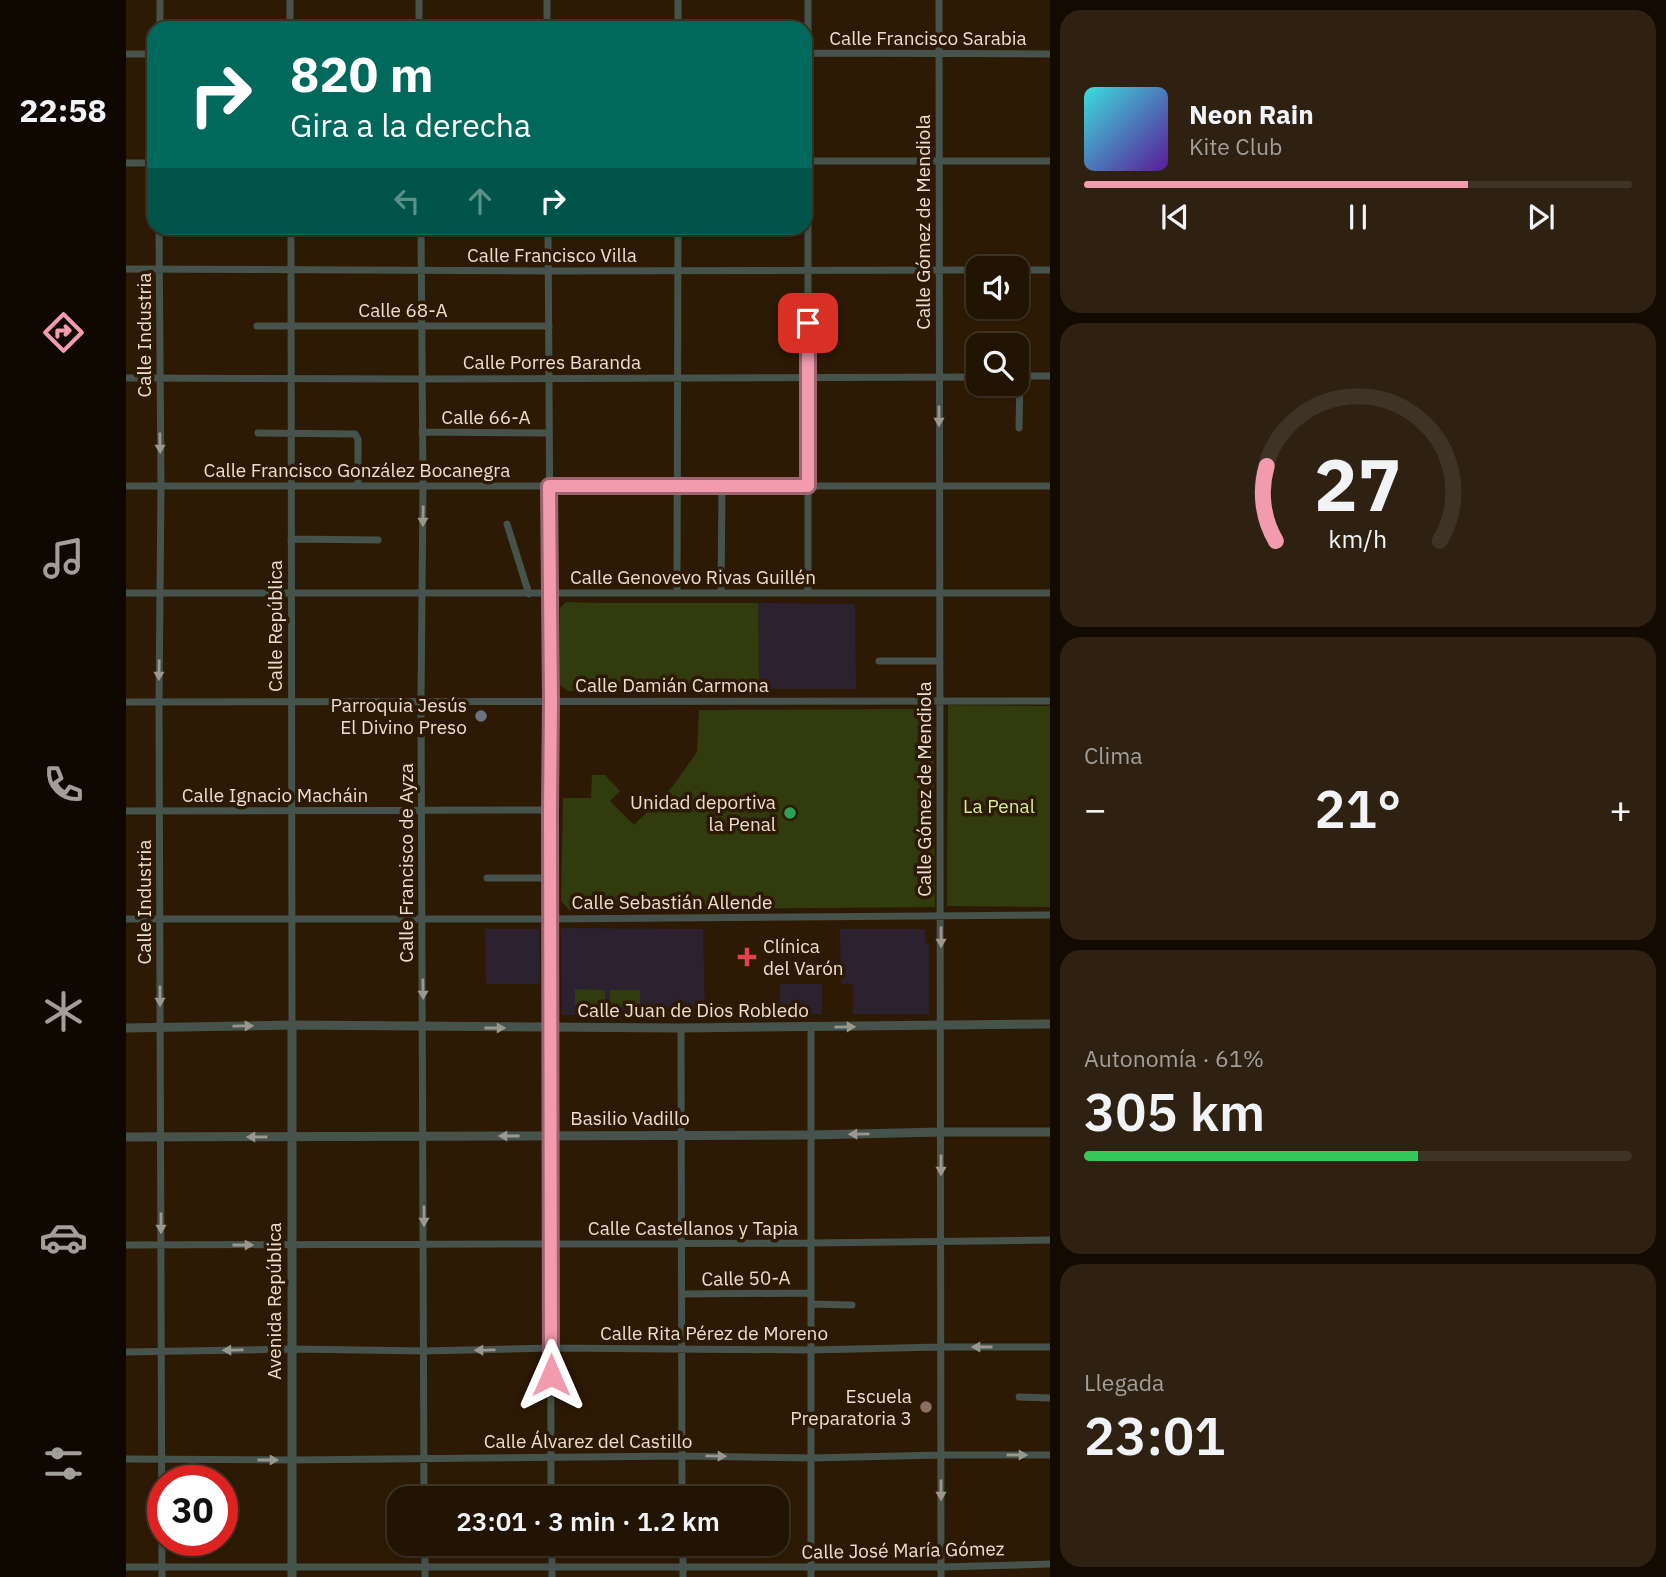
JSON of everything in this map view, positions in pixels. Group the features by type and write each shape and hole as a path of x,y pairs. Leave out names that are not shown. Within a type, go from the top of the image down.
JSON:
{"street":[{"path":"160,0 160,21"},
{"path":"290,0 290,21"},
{"path":"419,0 419,21"},
{"path":"547,0 547,21"},
{"path":"678,0 678,21"},
{"path":"808,0 808,21"},
{"name":"Calle Gómez de Mendiola","path":"939,0 941,1577"},
{"name":"Calle Francisco Sarabia","path":"812,53 1050,54"},
{"path":"126,54 147,54"},
{"path":"812,161 1050,162"},
{"path":"126,163 147,163"},
{"name":"Calle Industria","path":"159,235 162,1577"},
{"name":"Calle República","path":"290,235 292,1025"},
{"name":"Calle Francisco de Ayza","path":"421,235 424,1486"},
{"path":"548,235 551,1486"},
{"path":"677,592 678,235"},
{"path":"808,235 808,593"},
{"name":"Calle Francisco Villa","path":"126,269 966,270"},
{"path":"1029,270 1050,270"},
{"name":"Calle 68-A","path":"257,326 549,326"},
{"path":"1029,376 1050,376"},
{"name":"Calle Porres Baranda","path":"126,378 966,377"},
{"path":"1018,396 1019,428"},
{"name":"Calle 66-A","path":"422,432 549,433"},
{"path":"258,433 356,434 358,486"},
{"name":"Calle Francisco González Bocanegra","path":"126,486 1050,486"},
{"path":"721,593 722,486"},
{"path":"507,524 529,594"},
{"path":"291,539 377,540"},
{"name":"Calle Genovevo Rivas Guillén","path":"126,593 1050,593"},
{"path":"878,661 940,661"},
{"name":"Calle Damián Carmona","path":"126,702 1050,701"},
{"name":"Calle Ignacio Macháin","path":"126,811 550,810"},
{"path":"486,878 550,878"},
{"name":"Calle Sebastián Allende","path":"126,919 1050,915"},
{"name":"Calle Juan de Dios Robledo","path":"126,1028 292,1025 811,1028 1050,1024"},
{"name":"Avenida República","path":"292,1025 292,1572"},
{"path":"681,1028 682,1486"},
{"path":"811,1028 811,1577"},
{"name":"Basilio Vadillo","path":"126,1137 1050,1132"},
{"name":"Calle Castellanos y Tapia","path":"126,1245 1050,1240"},
{"name":"Calle 50-A","path":"681,1294 811,1293"},
{"path":"811,1304 852,1305"},
{"name":"Calle Rita Pérez de Moreno","path":"126,1352 292,1349 811,1350 1050,1347"},
{"path":"1019,1398 1050,1398"},
{"name":"Calle Álvarez del Castillo","path":"126,1459 1050,1455"},
{"path":"425,1556 425,1577"},
{"path":"552,1556 552,1577"},
{"path":"683,1556 683,1577"},
{"name":"Calle José María Gómez","path":"126,1567 292,1572 425,1567 941,1567 1050,1564"}],"shaded area":[{"path":"758,603 855,604 856,689 759,689"},
{"path":"561,928 703,929 705,1015 562,1015"},
{"path":"485,929 539,929 540,984 486,984"},
{"path":"840,929 925,929 925,944 929,944 929,1014 853,1014 853,984 841,984"},
{"path":"780,984 822,984 822,1014 780,1014"}],"green space":[{"path":"566,602 758,603 759,689 568,691 560,685 560,608"},
{"name":"La Penal","path":"948,705 1050,706 1050,907 947,906"},
{"name":"Unidad deportiva la Penal","path":"927,709 933,716 935,907 569,910 561,901 563,798 591,798 592,775 605,775 620,791 610,801 634,825 673,786 697,752 699,710"},
{"path":"575,989 605,990 605,1007 575,1007"},
{"path":"610,990 640,990 640,1007 610,1007"}],"place":[{"name":"Parroquia Jesús El Divino Preso","path":"481,716"},
{"name":"Unidad deportiva la Penal","path":"790,813"},
{"name":"Clínica del Varón","path":"747,957"},
{"name":"Escuela Preparatoria 3","path":"926,1407"}],"route":[{"path":"551,1375 549,486 808,486 808,323"}]}
